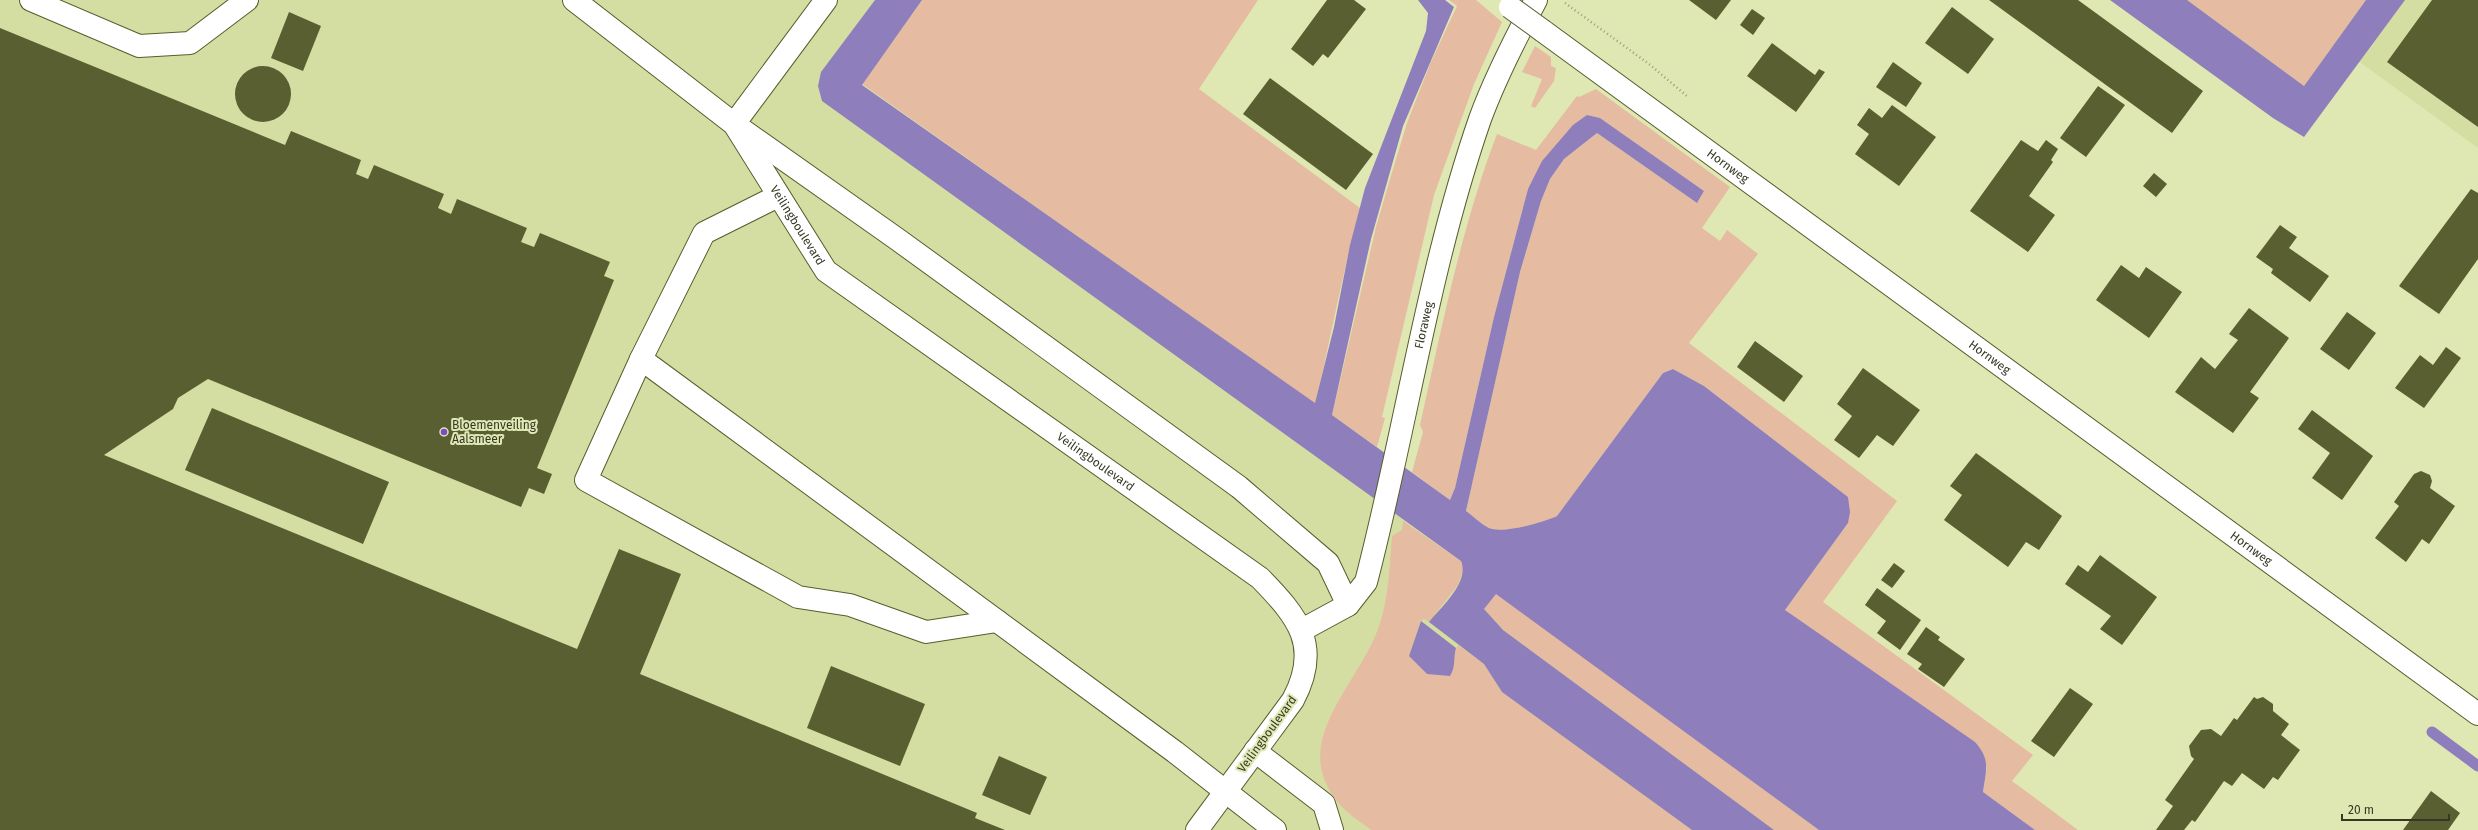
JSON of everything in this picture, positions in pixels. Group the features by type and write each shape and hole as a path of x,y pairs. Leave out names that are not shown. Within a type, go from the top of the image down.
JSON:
{"street":[{"path":"31,0 139,46 190,43 247,0"},
{"name":"Veilingboulevard","path":"574,0 734,124 897,239 1239,487 1328,563 1348,605"},
{"path":"734,124 826,0"},
{"name":"Floraweg","path":"1302,630 1348,605 1366,582 1380,527 1441,254 1466,164 1500,69 1536,0"},
{"name":"Hornweg","path":"1505,4 2478,714"},
{"name":"Veilingboulevard","path":"734,124 826,271 1260,578 1285,603 1302,630 1306,651 1305,669 1300,686 1293,700 1197,830"},
{"path":"778,196 704,233 641,359 586,480 798,598 850,605 926,632 997,621"},
{"path":"641,359 1175,752 1275,830"},
{"path":"1255,751 1324,804 1332,830"}],"path":[{"path":"1561,0 1649,64 1691,100"}],"shaded area":[{"path":"0,0 886,0 821,96 1901,830 0,830"},
{"path":"875,0 922,0 862,85 1315,403 1334,327 1350,245 1365,188 1426,31 1428,13 1418,0 1445,0 1454,7 1403,126 1371,239 1332,415 1450,500 1455,488 1494,317 1528,189 1542,161 1573,125 1587,115 1600,118 1704,191 1697,203 1597,133 1564,159 1550,179 1541,201 1520,272 1466,511 1486,527 1504,530 1543,521 1557,516 1663,373 1673,369 1704,386 1848,497 1850,512 1848,523 1785,610 1975,742 1983,754 1986,766 1983,792 2035,830 1819,830 1496,594 1484,609 1503,630 1774,830 1692,830 1502,692 1484,664 1429,622 1447,602 1458,586 1463,569 1461,561 822,101 818,86 821,72"},
{"path":"922,0 1258,0 1199,89 1360,208 1315,404 862,84"},
{"path":"1449,0 1476,0 1502,22 1474,84 1434,195 1382,417 1385,418 1377,447 1332,415 1376,227 1407,123 1430,64 1457,6"},
{"path":"2110,0 2187,0 2304,86 2366,0 2405,0 2304,137 2273,118"},
{"path":"2149,0 2478,0 2478,148 2346,52"},
{"path":"2187,0 2366,0 2304,86"},
{"path":"1535,46 1551,57 1551,66 1556,68 1554,81 1535,108 1531,106 1542,79 1522,72"},
{"path":"1596,89 1730,187 1702,228 1720,241 1727,230 1758,254 1689,343 1897,501 1823,602 2033,755 2012,781 2078,830 2035,830 1983,792 1987,767 1785,610 1848,523 1848,497 1704,386 1673,369 1663,373 1557,516 1543,521 1504,530 1486,527 1466,511 1520,272 1541,201 1550,179 1564,159 1597,133 1697,203 1704,191 1600,118 1587,115 1528,189 1494,317 1455,488 1450,500 1412,472 1423,432 1420,425 1453,278 1484,169 1497,134 1536,150 1577,96 1579,97"},
{"path":"1403,521 1461,561 1464,568 1458,585 1429,622 1424,619 1421,621 1409,656 1427,674 1454,663 1452,658 1458,645 1484,664 1502,692 1692,830 1371,830 1343,808 1327,785 1320,763 1322,741 1329,720 1340,698 1366,655 1376,634 1384,610 1386,598 1392,536 1402,530"},
{"path":"1496,593 1819,830 1774,830 1503,630 1484,609"},
{"path":"1421,621 1456,648 1453,669 1450,676 1427,674 1409,656"}],"building":[{"path":"1327,0 1354,0 1366,9 1328,58 1323,54 1313,66 1291,49"},
{"path":"1689,0 1731,0 1716,20"},
{"path":"1989,0 2078,0 2203,91 2172,133"},
{"path":"2432,0 2478,0 2478,127 2387,62"},
{"path":"1952,7 1994,39 1968,74 1925,43"},
{"path":"1752,9 1765,18 1753,35 1740,25"},
{"path":"289,12 321,26 303,71 271,58"},
{"name":"Bloemenveiling Aalsmeer","path":"0,28 285,145 291,131 361,160 356,174 368,179 374,165 444,194 438,208 451,214 457,199 527,228 521,242 534,247 540,233 610,262 604,276 614,280 537,468 552,474 544,494 529,488 521,507 208,379 178,398 173,409 104,455 577,649 619,549 681,574 640,674 977,813 975,818 1005,830 0,830"},
{"path":"1772,43 1815,75 1819,69 1825,72 1796,112 1747,76"},
{"path":"1893,62 1922,83 1906,107 1876,87"},
{"path":"257,66 269,66 279,70 287,78 291,88 291,100 287,110 279,118 269,122 257,122 247,118 239,110 235,100 235,88 239,78 247,70"},
{"path":"1270,78 1373,154 1346,190 1243,114"},
{"path":"2098,86 2125,105 2086,157 2060,138"},
{"path":"1892,105 1936,137 1899,186 1855,154 1869,134 1857,125 1869,108 1882,118"},
{"path":"2021,140 2038,151 2046,140 2058,149 2051,160 2053,162 2029,196 2055,215 2028,252 1970,211"},
{"path":"2154,173 2167,184 2156,197 2143,186"},
{"path":"2471,189 2478,193 2478,259 2439,314 2399,286"},
{"path":"2280,225 2297,237 2289,248 2329,276 2310,302 2271,273 2273,269 2256,257"},
{"path":"2121,265 2139,278 2146,267 2182,292 2149,338 2096,300"},
{"path":"2249,308 2289,338 2250,392 2259,398 2233,433 2175,392 2201,357 2215,369 2238,340 2229,334"},
{"path":"2347,312 2376,333 2349,370 2320,349"},
{"path":"1755,341 1803,376 1784,402 1737,367"},
{"path":"2446,347 2461,358 2424,408 2395,388 2420,355 2433,365"},
{"path":"1863,368 1920,410 1893,446 1877,435 1859,458 1834,440 1852,416 1837,404"},
{"path":"212,408 389,482 363,544 185,470"},
{"path":"2312,410 2373,456 2342,500 2312,478 2330,453 2298,429"},
{"path":"1976,453 2062,516 2039,550 2026,542 2008,567 1944,520 1962,495 1950,486"},
{"path":"2421,471 2430,475 2432,481 2430,488 2455,506 2429,544 2422,539 2406,562 2375,538 2399,506 2394,502 2414,474"},
{"path":"2100,555 2157,597 2122,645 2100,629 2111,616 2065,584 2078,565 2088,572"},
{"path":"1894,563 1905,571 1892,588 1881,580"},
{"path":"1877,588 1921,620 1900,650 1877,633 1886,621 1865,605"},
{"path":"1926,627 1940,637 1938,640 1965,659 1944,687 1918,669 1922,664 1907,654"},
{"path":"831,666 925,704 900,766 807,728"},
{"path":"2070,688 2093,704 2054,757 2031,741"},
{"path":"2254,697 2257,699 2263,697 2273,704 2273,711 2289,724 2281,735 2300,750 2278,780 2273,777 2264,789 2242,773 2232,786 2224,781 2195,822 2192,820 2184,830 2156,830 2173,806 2165,800 2194,759 2191,756 2189,746 2201,730 2211,729 2221,736 2234,718 2237,720"},
{"path":"999,756 1047,777 1030,815 982,795"},
{"path":"2431,791 2460,813 2448,830 2403,830"}],"waterway":[{"path":"2432,732 2478,766"}],"place":[{"name":"Bloemenveiling Aalsmeer","path":"444,432"}]}
